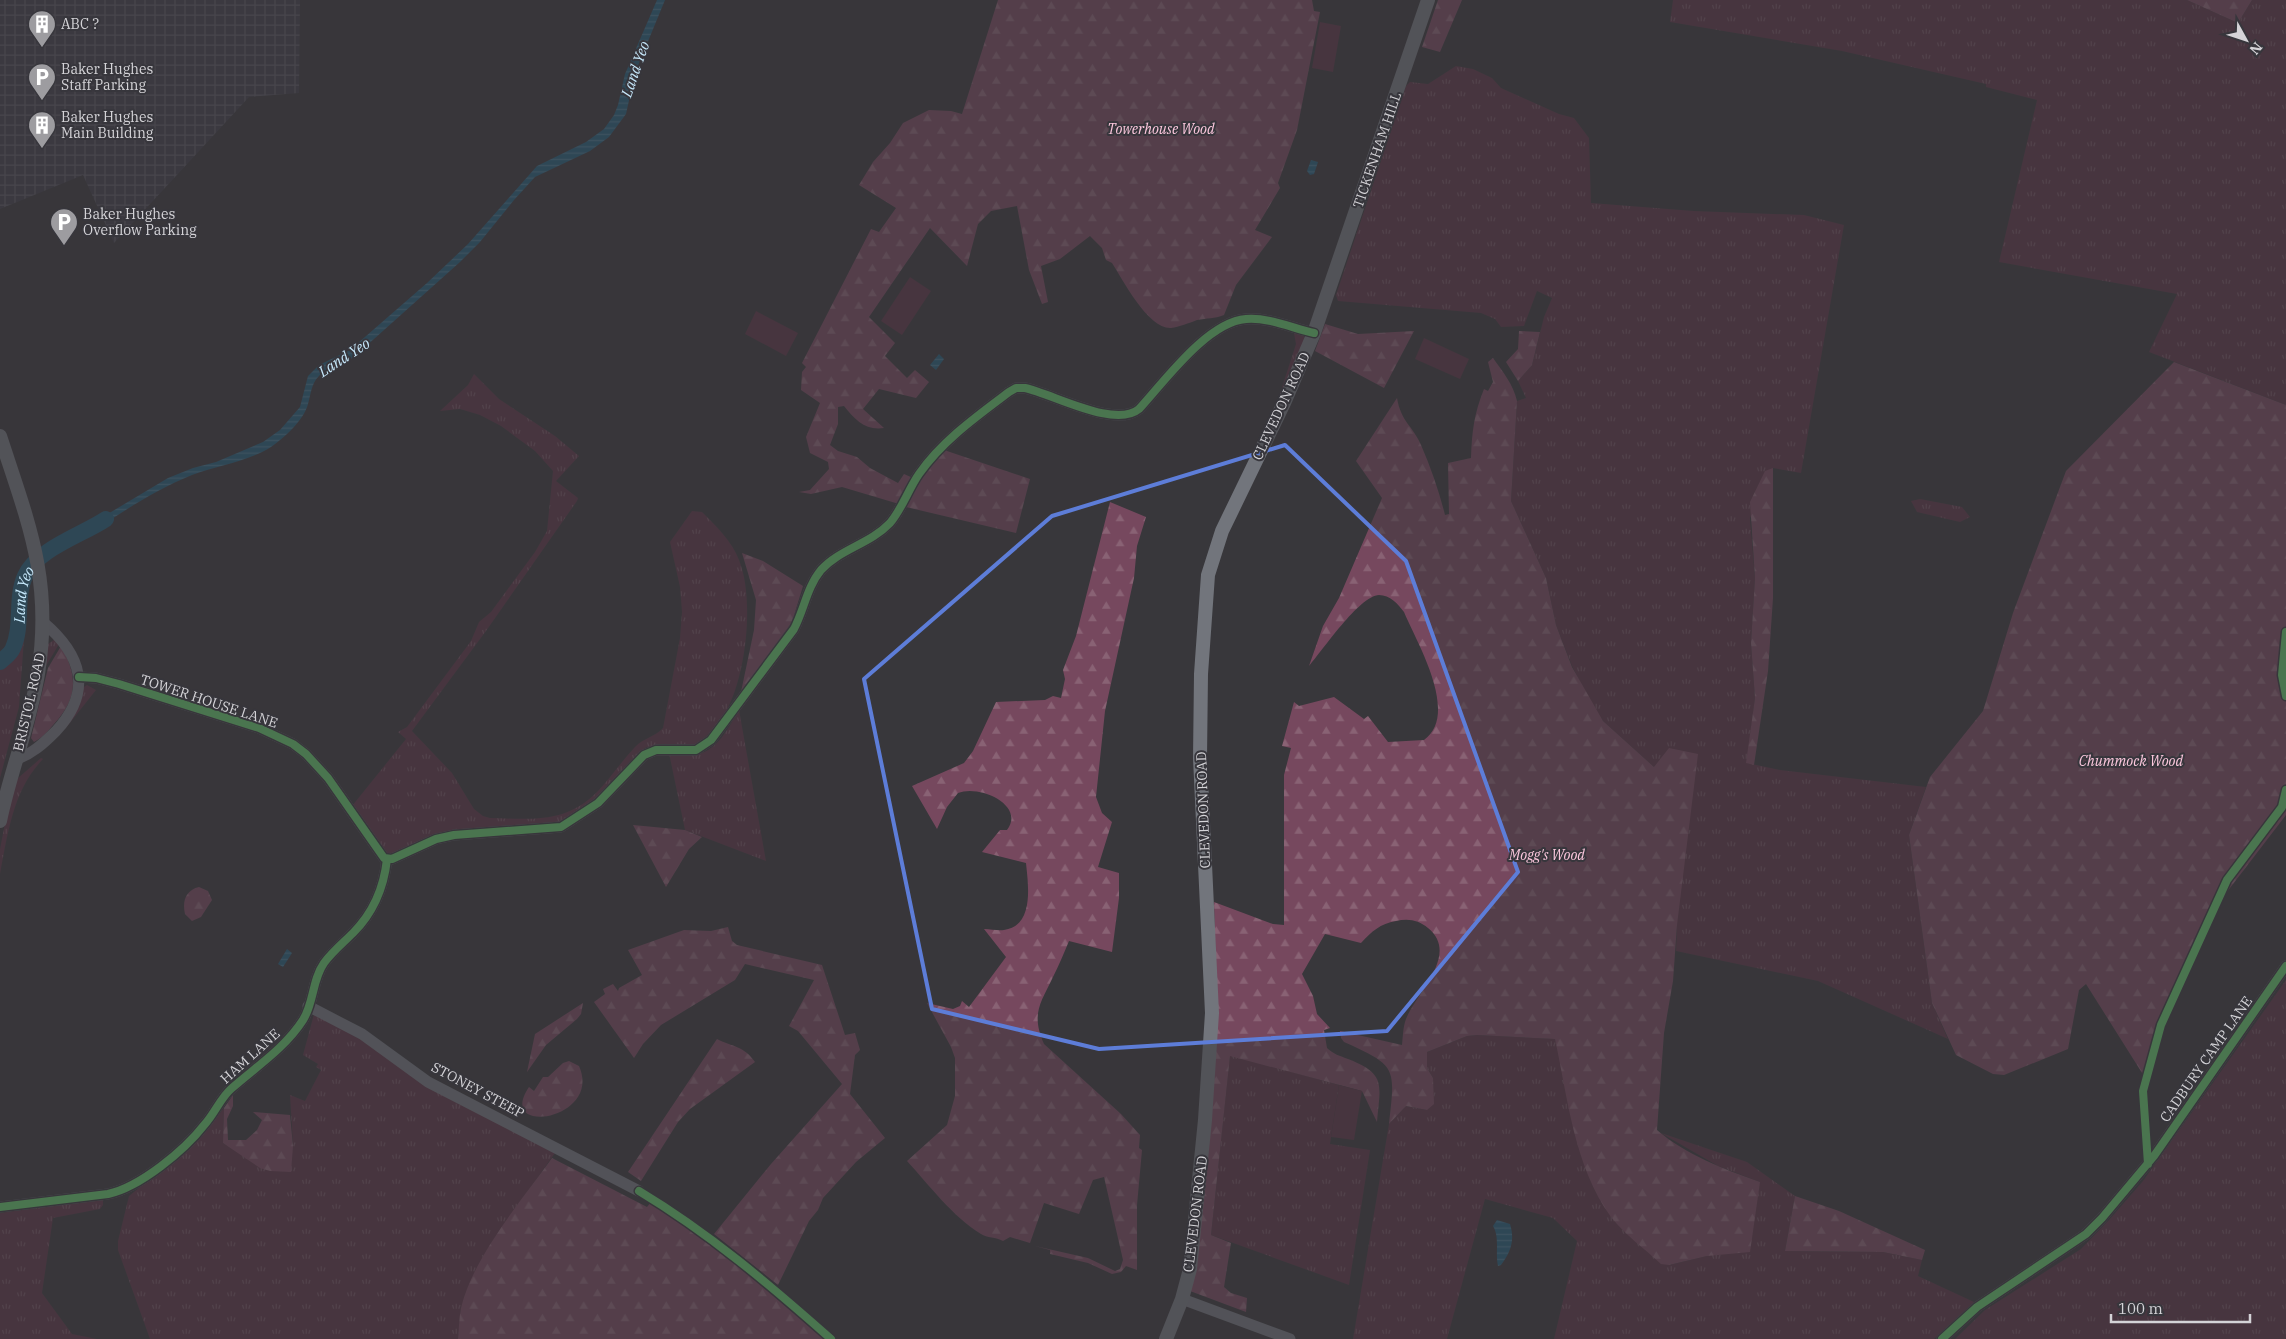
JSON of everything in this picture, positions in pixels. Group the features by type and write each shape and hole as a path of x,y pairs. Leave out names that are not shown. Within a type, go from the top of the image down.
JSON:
{"main road":[{"name":"TICKENHAM HILL","path":"1325,301 1428,0"},
{"name":"CLEVEDON ROAD","path":"1166,1339 1182,1298 1190,1269 1210,1055 1212,1013 1200,758 1201,674 1206,590 1214,554 1222,531 1284,403 1314,333 1325,301"},
{"name":"BRISTOL ROAD","path":"0,436 36,552 42,587 43,622 38,675 0,821"}],"street":[{"path":"386,859 392,859 429,842 454,835 561,827 598,803 644,755 656,750 689,752 705,746 749,692 794,629 803,611 810,588 821,570 830,561 874,536 890,523 919,474 936,452 1009,392 1025,388 1088,410 1112,415 1131,415 1139,410 1182,362 1208,337 1228,324 1238,320 1258,319 1314,333"},
{"path":"15,760 30,754 65,720 77,699 80,677 76,665 65,643 43,622"},
{"name":"TOWER HOUSE LANE","path":"80,677 96,678 119,684 259,728 293,744 306,754 328,778 378,852 386,859"},
{"name":"HAM LANE","path":"0,1207 108,1194 124,1190 171,1157 199,1132 227,1093 254,1072 287,1040 302,1021 321,968 331,954 359,927 371,908 383,882 386,859"},
{"name":"CADBURY CAMP LANE","path":"1942,1339 1977,1307 2086,1234 2102,1218 2151,1160 2286,966"},
{"name":"STONEY STEEP","path":"308,1006 362,1034 428,1082 639,1191"},
{"path":"1182,1298 1290,1339"}],"highlighted area":[{"path":"1285,445 1406,561 1518,872 1387,1031 1099,1049 932,1009 864,679 1052,516"}],"shaded area":[{"path":"0,0 300,0 299,93 249,97 114,243 83,175 0,209"}],"green space":[{"name":"Towerhouse Wood","path":"998,0 1312,0 1314,11 1320,12 1297,130 1278,183 1280,188 1255,230 1272,237 1236,285 1224,315 1197,320 1171,328 1162,326 1145,312 1129,291 1112,263 1106,260 1102,248 1090,236 1060,259 1041,266 1048,302 1042,304 1029,270 1017,206 991,211 978,224 967,266 930,228 869,317 895,343 885,356 907,378 915,370 929,382 916,398 879,389 863,409 884,428 866,426 852,416 844,406 838,407 838,424 830,445 838,451 857,457 870,468 898,483 904,474 913,478 899,504 842,487 811,494 799,492 810,490 829,469 828,462 810,453 806,437 820,403 801,390 802,372 806,367 802,363 871,229 879,232 896,208 859,185 873,162 890,143 903,123 929,110 951,111 962,114"},
{"path":"1438,0 1462,0 1440,52 1422,47"},
{"path":"1673,0 2187,0 2238,23 2252,0 2286,0 2286,405 2149,352 2177,294 1999,262 2037,100 1986,87 1986,84 1842,51 1670,22"},
{"path":"2187,0 2252,0 2238,23"},
{"path":"1320,22 1341,26 1333,72 1312,68"},
{"path":"1456,66 1473,69 1492,78 1501,88 1559,114 1574,118 1589,138 1591,203 1694,211 1804,215 1844,225 1801,473 1773,468 1750,518 1755,578 1751,643 1755,698 1747,763 1780,770 1926,787 1909,835 1932,1003 1948,1039 1818,981 1676,951 1677,925 1654,767 1603,721 1592,705 1572,666 1556,625 1546,578 1511,501 1517,401 1526,398 1518,381 1532,365 1544,317 1552,298 1537,291 1524,326 1501,327 1495,319 1481,313 1338,301 1336,295 1406,86 1410,82 1428,84"},
{"path":"910,277 931,291 902,335 881,321"},
{"path":"756,311 798,333 786,356 745,334"},
{"path":"1325,324 1358,334 1414,331 1384,388 1315,351"},
{"path":"1519,331 1540,332 1532,365 1518,381 1506,362 1518,349"},
{"path":"1294,333 1304,336 1305,339 1279,403 1275,402 1278,400 1296,344"},
{"path":"1424,338 1469,359 1460,379 1415,359"},
{"name":"Mogg's Wood","path":"1493,358 1504,373 1517,401 1511,501 1546,578 1556,625 1572,667 1603,721 1654,767 1669,748 1698,754 1677,925 1673,981 1664,1033 1657,1130 1693,1154 1760,1182 1750,1252 1707,1256 1669,1265 1661,1264 1617,1224 1599,1197 1588,1176 1580,1154 1555,1039 1467,1036 1427,1052 1427,1068 1433,1078 1434,1104 1427,1110 1406,1106 1389,1124 1392,1080 1389,1071 1375,1057 1344,1042 1340,1031 1402,1045 1406,1019 1433,973 1440,949 1437,938 1425,925 1413,920 1400,920 1381,926 1361,943 1325,934 1302,974 1313,996 1317,1014 1330,1028 1324,1030 1327,1048 1337,1055 1361,1064 1375,1076 1379,1090 1377,1122 1362,1091 1230,1056 1211,1235 1231,1243 1224,1287 1231,1293 1247,1298 1246,1312 1190,1291 1205,1191 1213,1083 1217,1013 1214,902 1273,924 1284,925 1284,775 1291,748 1282,746 1294,702 1299,706 1334,697 1364,719 1368,716 1388,742 1424,740 1434,728 1438,713 1437,696 1426,659 1404,612 1390,598 1379,595 1362,604 1342,625 1309,666 1323,626 1339,598 1382,498 1356,461 1397,398 1401,413 1418,439 1425,454 1445,515 1449,514 1448,463 1471,458 1473,431 1478,407 1484,389 1488,391 1493,382 1488,362"},
{"name":"Chummock Wood","path":"2174,362 2286,405 2286,815 2220,901 2165,1024 2149,1084 2086,984 2079,990 2068,1049 2004,1075 1993,1074 1956,1055 1932,1003 1909,835 1930,777 1983,711 2013,613 2066,471"},
{"path":"474,374 499,399 555,436 579,456 556,481 578,498 577,501 486,631 412,731 452,773 474,809 483,816 490,818 534,819 561,814 574,809 586,802 598,791 638,744 663,728 680,638 682,612 680,587 670,542 692,511 702,512 713,523 728,540 739,560 747,595 746,638 743,659 732,698 725,713 697,745 660,744 645,748 609,788 561,825 481,829 388,856 352,806 406,739 398,732 407,727 471,641 479,622 491,612 535,552 547,531 553,471 535,451 501,426 480,415 460,409 440,411 468,385"},
{"path":"944,450 1030,479 1016,533 906,507 921,480"},
{"path":"1773,468 1773,598 1768,671 1754,765 1746,763 1755,698 1751,643 1755,578 1750,502 1765,471"},
{"path":"1920,499 1962,507 1970,517 1960,522 1917,512 1911,501"},
{"path":"1110,502 1146,517 1137,546 1134,578 1105,711 1096,797 1102,813 1112,822 1098,867 1119,873 1119,898 1112,952 1069,941 1041,1002 1038,1025 1044,1044 1121,1114 1140,1135 1139,1148 1142,1150 1137,1205 1137,1270 1126,1266 1121,1272 1112,1274 1088,1263 1050,1254 1050,1250 1035,1246 1088,1258 1115,1271 1120,1269 1123,1260 1104,1177 1093,1180 1079,1214 1044,1203 1030,1243 1010,1237 1003,1241 983,1235 960,1219 907,1161 947,1125 955,1096 955,1058 927,1003 953,1009 960,1006 962,1001 969,1007 1006,957 984,929 1004,930 1014,927 1021,921 1025,912 1028,892 1026,863 982,852 1000,830 1007,830 1011,821 1010,812 1005,805 988,794 977,791 958,793 947,807 937,829 912,786 964,763 973,751 996,702 1045,700 1053,696 1061,698 1065,679 1063,670 1076,636"},
{"path":"742,553 763,561 803,586 792,622 741,692 754,630 756,600"},
{"path":"24,639 19,707 0,778 0,661"},
{"path":"54,640 59,644 46,666 48,644"},
{"path":"61,646 67,657 73,677 71,696 62,714 45,734 34,742 31,738 48,668"},
{"path":"87,685 96,690 65,729 84,687"},
{"path":"739,710 766,861 685,830 669,753 697,754 711,748 722,737"},
{"path":"41,758 43,759 33,771 18,798 9,828 0,874 0,849 7,813 17,779"},
{"path":"633,825 685,830 702,837 689,849 666,887"},
{"path":"199,887 208,891 212,900 201,917 192,921 185,914 184,905 188,893"},
{"path":"728,927 732,941 737,945 822,965 845,1035 855,1033 860,1050 855,1055 850,1094 885,1138 856,1162 823,1198 818,1210 809,1221 778,1285 714,1234 771,1164 842,1084 798,1031 789,1026 814,980 745,964 735,980 661,1025 643,1044 634,1058 594,1002 605,994 603,989 613,984 618,991 619,988 642,975 628,950 684,930 711,931"},
{"path":"2286,980 2286,1339 1955,1339 1985,1310 2081,1249 2109,1220 2143,1181"},
{"path":"583,1003 581,1014 577,1019 546,1045 527,1072 535,1034"},
{"path":"314,1014 344,1028 555,1153 494,1239 461,1308 458,1339 150,1339 118,1250 118,1241 129,1196 197,1141 224,1108 223,1143 270,1171 279,1170 293,1146 290,1095 305,1101 321,1070 316,1067 318,1064 303,1055"},
{"path":"1467,1036 1555,1039 1669,1265 1707,1256 1760,1182 1718,1166 1661,1133 1747,1162 1795,1196 1785,1251 1883,1252 1922,1260 1918,1276 1974,1302 1934,1339 1554,1339 1577,1241 1553,1218 1485,1199 1447,1339 1353,1339 1389,1124 1406,1106 1427,1110 1433,1078 1427,1068 1427,1052"},
{"path":"717,1039 747,1053 755,1062 690,1109 678,1122 641,1181 628,1172"},
{"path":"1230,1055 1339,1085 1330,1144 1370,1150 1349,1285 1211,1235"},
{"path":"569,1061 579,1066 582,1084 577,1099 565,1110 550,1116 536,1117 526,1112 522,1103 529,1087 534,1091 543,1077 548,1077 563,1063"},
{"path":"1339,1085 1362,1091 1354,1140 1331,1137"},
{"path":"233,1095 233,1106 227,1119 228,1140 246,1140 257,1130 262,1120 253,1112 290,1115 293,1146 291,1172 270,1171 260,1168 223,1143 224,1108"},
{"path":"552,1158 647,1207 651,1202 742,1268 825,1339 458,1339 461,1308 476,1269 513,1210"},
{"path":"1795,1196 1839,1211 1925,1250 1922,1260 1883,1252 1785,1251"},
{"path":"103,1199 103,1205 100,1209 53,1218 42,1293 72,1334 97,1339 0,1339 0,1213"}],"water":[{"path":"657,0 665,0 635,73 626,114 609,137 590,151 535,177 480,242 460,262 355,356 323,372 316,379 306,410 293,428 271,447 252,456 192,475 165,487 89,534 86,527 168,478 193,468 216,462 263,442 280,430 300,407 308,376 319,365 350,350 427,283 468,244 537,166 586,142 604,129 614,115 625,74"},
{"path":"1311,160 1318,162 1314,174 1310,175 1307,171"},
{"path":"939,354 944,359 936,370 930,365"},
{"path":"287,949 292,953 283,967 278,964"},
{"path":"1497,1220 1510,1224 1512,1235 1510,1251 1501,1265 1498,1266 1497,1240 1493,1226"}],"waterway":[{"name":"Land Yeo","path":"0,662 11,652 16,639 20,593 25,576 31,566 61,543 106,519"}],"cycle path":[{"path":"79,677 96,678 119,684 259,728 293,744 306,754 328,778 384,858 392,859 436,839 454,835 561,827 598,803 644,755 656,750 696,750 711,740 794,629 812,584 821,570 837,557 873,536 890,523 928,462 949,440 1009,392 1016,388 1025,388 1100,413 1128,414 1139,409 1187,355 1216,331 1231,323 1246,319 1263,320 1314,333"},
{"path":"2286,632 2282,675 2286,696"},
{"path":"2148,1164 2143,1091 2161,1025 2227,880 2282,807 2286,790"},
{"path":"0,1207 108,1194 134,1184 174,1156 205,1124 228,1092 279,1048 296,1030 307,1013 317,977 324,963 360,925 372,908 383,880 387,859"},
{"path":"1942,1339 1977,1307 2086,1234 2102,1218 2154,1156 2286,966"},
{"path":"639,1191 690,1224 738,1260 831,1339"}],"place":[{"name":"ABC ?","path":"42,48"},
{"name":"Baker Hughes Staff Parking","path":"42,101"},
{"name":"Baker Hughes Main Building","path":"42,149"},
{"name":"Baker Hughes Overflow Parking","path":"64,246"}]}
